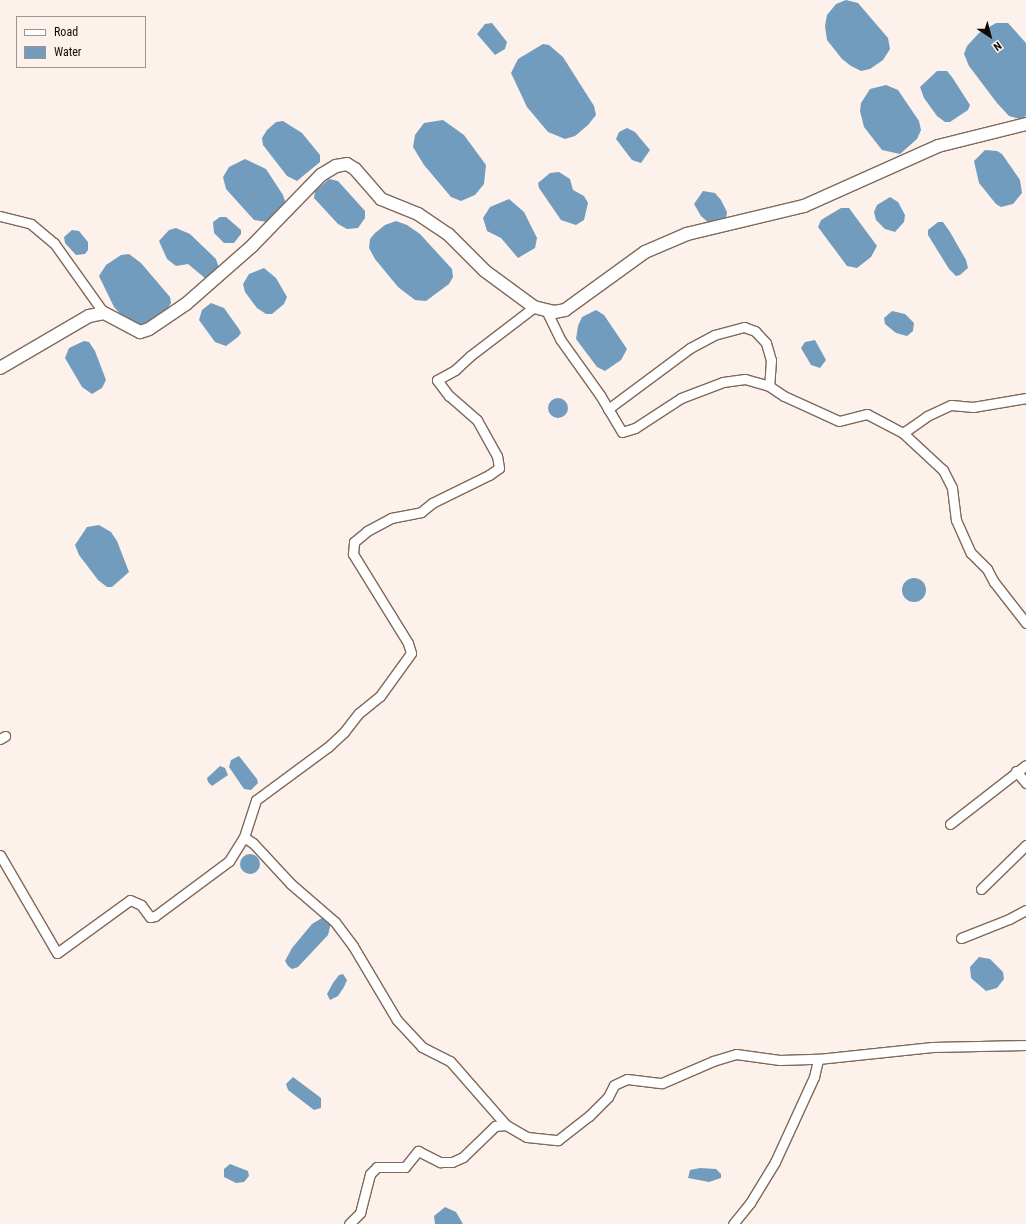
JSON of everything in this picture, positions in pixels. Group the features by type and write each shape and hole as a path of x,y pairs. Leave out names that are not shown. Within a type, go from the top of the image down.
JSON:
{"street":[{"path":"0,216 31,224 54,243 104,313 140,332 149,329 186,304 252,246 321,175 336,166 347,164 355,168 381,199 418,214 448,234 485,271 534,308 554,312 565,310 646,252 687,234 804,206 938,146 1026,124"},
{"path":"0,855 57,953 130,900 141,904 150,917 155,916 229,861 244,837 256,800 328,747 344,732 359,713 380,696 411,653 408,643 353,554 354,542 363,534 391,518 421,512 432,503 489,475 498,468 497,456 477,420 449,396 437,380 455,370 470,356 534,308"},
{"path":"546,310 560,339 620,429 627,432 681,398 722,382 745,379 770,386 784,396 839,421 867,414 902,434 943,470 952,488 956,520 971,553 987,569 994,582 1026,623"},
{"path":"0,368 89,316 104,313"},
{"path":"608,409 690,348 714,335 744,327 755,331 766,343 771,360 770,386"},
{"path":"902,434 932,414 951,405 973,407 1026,398"},
{"path":"950,824 1016,771 1026,765"},
{"path":"1016,771 1026,783"},
{"path":"244,837 253,843 291,884 335,922 353,946 397,1020 422,1048 450,1061 506,1126 527,1137 558,1140 589,1116 608,1097 614,1085 627,1079 662,1083 713,1061 736,1054 780,1060 818,1059 932,1047 1026,1045"},
{"path":"981,889 1026,845"},
{"path":"961,938 1009,919 1026,910"},
{"path":"733,1224 750,1203 775,1162 814,1077 818,1059"},
{"path":"349,1224 360,1213 370,1174 377,1167 405,1167 418,1151 440,1162 452,1162 463,1157 495,1126 506,1126"}],"water":[{"path":"846,0 858,3 888,38 890,49 883,60 870,69 861,71 851,66 842,59 827,40 825,26 827,15 836,4"},
{"path":"492,23 507,42 505,49 495,55 477,34 485,24"},
{"path":"996,23 1008,23 1026,43 1026,116 1020,119 1009,116 997,103 969,66 964,54 967,46 979,33"},
{"path":"543,44 549,45 563,57 594,106 596,115 588,125 575,136 565,139 548,132 527,107 511,73 518,59"},
{"path":"937,71 947,71 970,105 968,110 950,122 945,122 937,116 924,98 920,87"},
{"path":"886,85 898,90 919,121 921,130 917,139 900,154 882,150 864,127 860,111 861,103 870,89"},
{"path":"443,120 464,135 486,165 484,184 475,195 461,201 451,197 424,165 413,147 415,135 424,123"},
{"path":"283,121 302,133 320,155 320,162 297,181 287,176 263,145 262,138 267,130 276,122"},
{"path":"627,128 635,132 650,150 641,163 632,160 616,139 619,132"},
{"path":"985,150 997,151 1002,154 1020,180 1022,193 1013,204 1001,207 996,204 979,183 974,161"},
{"path":"245,159 266,169 283,195 285,201 277,215 267,222 254,220 226,189 223,177 229,167"},
{"path":"559,172 570,179 573,190 584,196 588,203 584,220 576,225 561,220 539,188 538,183 550,173"},
{"path":"329,179 338,181 365,211 365,218 358,228 347,229 338,224 314,198 315,191"},
{"path":"703,191 715,193 721,200 727,212 726,219 711,225 701,216 694,204"},
{"path":"890,197 898,202 905,215 904,222 895,232 885,229 876,220 874,212 877,205"},
{"path":"509,199 524,212 537,238 535,248 518,258 501,238 487,231 483,218 490,207"},
{"path":"841,208 849,208 877,246 871,257 857,268 847,266 818,227 821,220"},
{"path":"220,217 226,217 241,230 241,234 234,243 224,243 214,233 213,222"},
{"path":"396,221 407,225 420,234 452,269 453,277 449,284 426,301 415,300 398,287 375,259 369,248 370,239 375,233 385,225"},
{"path":"938,222 943,222 966,260 968,268 960,275 956,276 949,269 928,235 928,230"},
{"path":"176,228 190,234 216,259 219,268 206,279 188,264 176,266 167,259 159,241 169,230"},
{"path":"72,230 79,231 88,242 88,250 85,254 76,255 65,243 64,237"},
{"path":"129,254 141,263 170,297 171,303 167,309 153,321 141,326 124,318 114,307 99,276 106,265 121,255"},
{"path":"264,268 276,278 287,297 284,304 272,314 266,314 257,308 245,292 243,284 249,274"},
{"path":"211,303 224,308 241,333 226,346 215,342 199,320 202,310"},
{"path":"596,310 604,315 627,349 621,360 605,371 597,367 576,339 578,326 582,317"},
{"path":"892,311 905,314 914,323 913,331 907,336 896,333 885,324 884,318"},
{"path":"815,340 826,360 820,368 811,365 801,348 805,342"},
{"path":"84,341 89,342 95,351 106,380 102,388 92,394 82,387 65,358 69,348"},
{"path":"558,398 565,401 568,408 565,415 558,418 551,415 548,408 551,401"},
{"path":"99,525 111,532 117,541 129,572 112,587 107,587 98,580 79,555 75,545 87,527"},
{"path":"914,578 922,582 926,590 922,598 914,602 906,598 902,590 906,582"},
{"path":"239,756 257,779 258,783 251,790 244,789 229,767 231,760"},
{"path":"220,766 225,768 228,775 212,786 208,782 207,778"},
{"path":"246,854 254,854 260,860 260,868 254,874 246,874 240,868 240,860"},
{"path":"322,918 331,923 328,935 298,967 292,969 285,961 292,948 312,924"},
{"path":"979,957 990,959 1003,972 1004,979 997,988 986,991 971,978 970,967"},
{"path":"343,974 347,980 344,987 338,996 330,1000 327,994 339,975"},
{"path":"293,1077 321,1098 321,1108 314,1110 288,1090 286,1084"},
{"path":"230,1164 248,1171 249,1176 244,1182 236,1183 224,1177 224,1169"},
{"path":"700,1168 716,1169 721,1174 721,1178 709,1182 688,1178 690,1170"},
{"path":"445,1207 456,1212 463,1224 435,1224 434,1216"}]}
